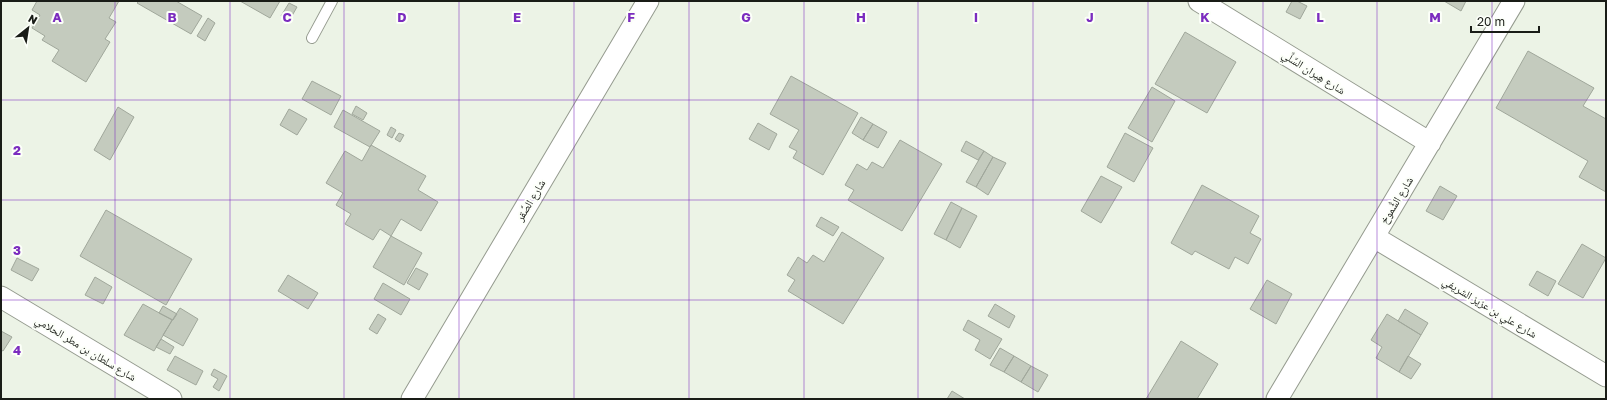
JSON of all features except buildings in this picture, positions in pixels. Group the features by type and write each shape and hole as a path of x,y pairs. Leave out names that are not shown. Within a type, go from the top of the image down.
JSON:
{"street":[{"name":"شارع الصَّقر","path":"412,399 648,1"},
{"name":"شارع هِيران السَّلِّي","path":"1199,1 1430,143"},
{"name":"شارع الشُّموخ","path":"1277,399 1514,1"},
{"name":"شارع علي بن عزيز الشريفي","path":"1374,237 1606,376"},
{"name":"شارع سلطان بن مطر الحلامي","path":"1,297 171,399"}],"lane":[{"path":"312,38 332,1"}]}
